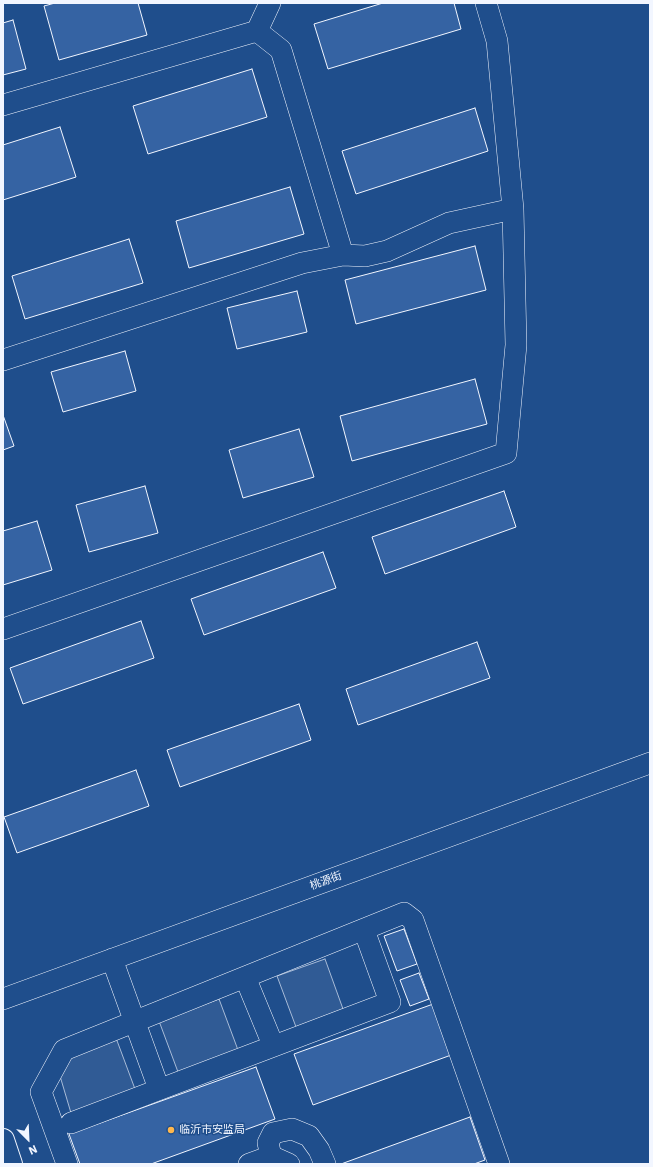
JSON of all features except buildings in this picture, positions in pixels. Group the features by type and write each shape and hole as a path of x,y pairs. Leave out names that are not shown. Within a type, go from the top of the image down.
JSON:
{"main road":[{"path":"3,1140 11,1164"}],"street":[{"path":"3,105 257,31 270,3"},
{"path":"3,629 506,453 516,345 513,209 497,41 486,3"},
{"path":"257,31 281,50 343,255"},
{"path":"3,360 302,263 343,255 365,256 387,251 449,223 513,209"},
{"name":"桃源街","path":"3,999 650,763"},
{"path":"67,1164 41,1092 64,1050 404,914 413,920 499,1164"},
{"path":"71,1123 273,1045 390,1002 364,930"},
{"path":"112,959 159,1089"},
{"path":"245,977 273,1045"},
{"path":"249,1164 280,1160 268,1143 273,1133 292,1129 309,1136 319,1150 325,1164"}],"shaded area":[{"path":"325,959 343,1009 296,1027 277,976"},
{"path":"219,999 238,1050 178,1072 159,1021"},
{"path":"116,1038 135,1089 71,1113 60,1076 69,1056"}],"place":[{"name":"临沂市安监局","path":"171,1130"}]}
